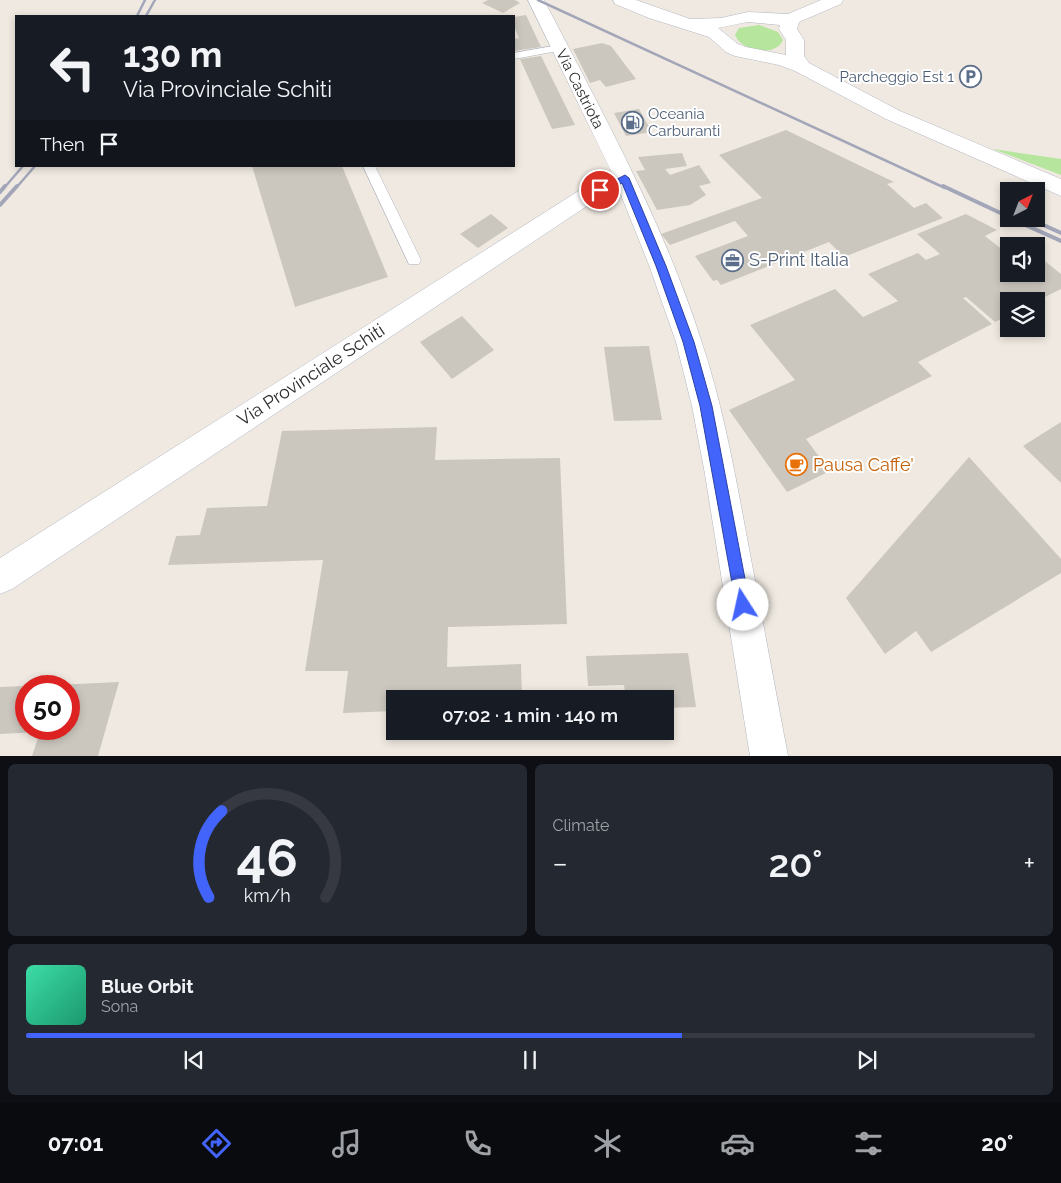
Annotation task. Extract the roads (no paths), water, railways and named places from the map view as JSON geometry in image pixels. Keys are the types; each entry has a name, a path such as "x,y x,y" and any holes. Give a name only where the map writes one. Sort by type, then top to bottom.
{"street":[{"name":"Via Castriota","path":"536,0 625,178 686,333 706,406 769,756"},
{"path":"621,0 655,14 715,33 732,48 741,52 783,60 802,67 858,98 894,115 1061,188"},
{"path":"690,24 722,23 748,17 781,20 791,18 834,0"},
{"path":"791,18 788,29 796,40 795,56 802,67"},
{"name":"Via Provinciale Schiti","path":"0,577 588,195 625,178"}],"lane":[{"path":"515,56 559,48"},
{"path":"369,167 414,260"}],"railway":[{"path":"138,15 145,0"},
{"path":"147,15 155,0"},
{"path":"538,0 945,188"},
{"path":"4,188 22,167"},
{"path":"16,188 34,167"},
{"path":"0,192 5,186"},
{"path":"0,205 17,186"},
{"path":"943,186 1000,213"},
{"path":"1045,226 1061,233"},
{"path":"1032,228 1061,241"}],"place":[{"name":"Parcheggio Est 1","path":"970,77"},
{"name":"Oceania Carburanti","path":"632,123"},
{"name":"S-Print Italia","path":"733,260"},
{"name":"Pausa Caffe'","path":"797,465"}]}
